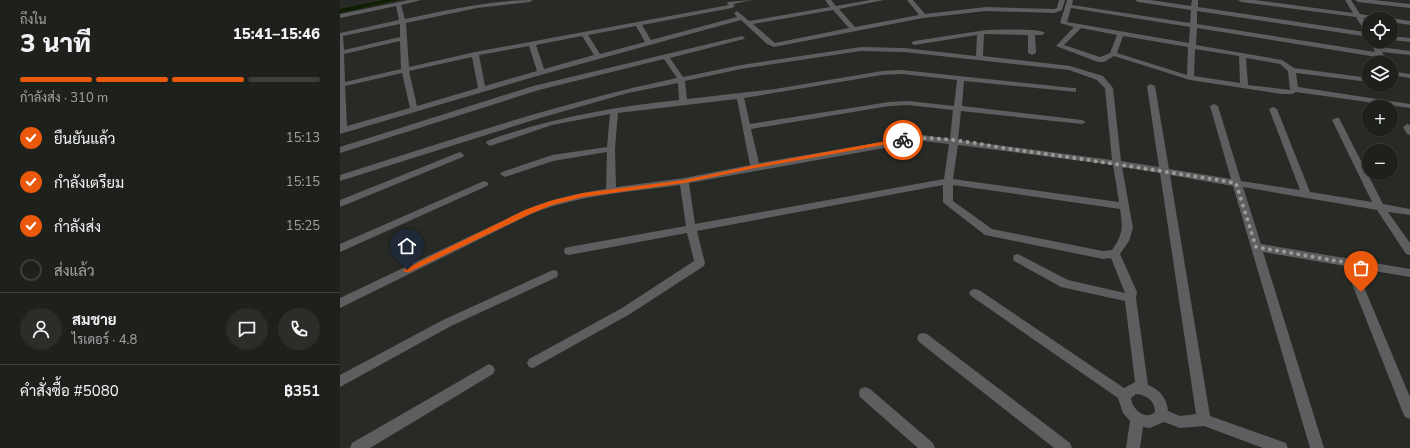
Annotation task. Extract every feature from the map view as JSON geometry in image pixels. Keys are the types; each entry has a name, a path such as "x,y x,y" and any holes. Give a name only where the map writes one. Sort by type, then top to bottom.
{"street":[{"path":"340,16 374,6 398,4 418,0"},
{"path":"530,0 477,6 340,36 341,130 541,72 649,43 730,3 749,0"},
{"path":"828,0 853,29"},
{"path":"341,85 475,54 638,24 744,20 836,8 881,0"},
{"path":"910,0 923,16"},
{"path":"982,0 986,9"},
{"path":"730,3 744,20 773,45 923,16 986,9 1056,12 1060,9 1062,0"},
{"path":"1138,0 1362,34"},
{"path":"1190,78 1195,0"},
{"path":"1241,0 1362,17"},
{"path":"1348,0 1362,23"},
{"path":"1358,0 1410,6"},
{"path":"1362,79 1292,70 1282,62 1063,23 1069,3 1194,26 1378,52 1410,53"},
{"path":"398,4 403,22 405,69 414,109"},
{"path":"1398,21 1410,23"},
{"path":"638,24 649,43"},
{"path":"1079,26 1059,46 1101,60 1113,54 1121,33"},
{"path":"1031,32 1032,53"},
{"path":"584,33 598,56"},
{"path":"914,43 981,33 1042,33"},
{"path":"979,59 981,33"},
{"path":"340,53 403,38"},
{"path":"340,150 536,88 742,38"},
{"path":"1398,39 1410,40"},
{"path":"532,44 541,72"},
{"path":"1376,48 1380,56"},
{"path":"340,178 538,116 627,91 681,79 861,49 904,50 1070,68 1100,78 1109,88 1117,163 1128,228 1124,241 1115,254"},
{"path":"475,54 482,89"},
{"path":"1113,54 1190,78 1244,87 1287,92 1292,92 1294,90 1410,106"},
{"path":"1242,54 1244,87"},
{"path":"665,56 681,79 684,102"},
{"path":"1292,70 1294,90"},
{"path":"490,143 538,126 614,111 740,96 882,73 902,72 1073,90"},
{"path":"1398,77 1410,76"},
{"path":"961,78 948,181 948,202 990,232 1103,255 1115,254"},
{"path":"1151,86 1166,171 1204,420"},
{"path":"740,96 755,167"},
{"path":"746,127 889,104 908,103 957,107 1082,122"},
{"path":"1214,106 1317,448"},
{"path":"1273,109 1306,193"},
{"path":"611,191 611,149 614,111"},
{"path":"1336,120 1379,206 1410,252"},
{"path":"340,303 528,212 557,202 583,195 684,182 755,167 913,138 954,141 1117,163 1306,193 1410,212"},
{"path":"505,174 552,158 611,149"},
{"path":"340,204 460,155"},
{"path":"569,251 948,181 1124,206"},
{"path":"533,362 626,311 700,263 691,228 684,182"},
{"path":"340,248 484,184"},
{"path":"1256,247 1410,273"},
{"path":"1115,254 1131,292 1130,298 1142,388"},
{"path":"1018,258 1065,284 1130,298"},
{"path":"1349,263 1410,413"},
{"path":"340,381 448,323 553,274"},
{"path":"975,293 1124,395 1126,407 1137,419 1153,422 1162,415"},
{"path":"923,338 1066,448"},
{"path":"357,448 489,370"},
{"path":"1124,395 1134,388 1142,388 1149,391 1161,402 1162,415"},
{"path":"865,393 928,448"},
{"path":"1162,415 1180,422 1204,420 1281,448"},
{"path":"1133,448 1137,419"}],"waterway":[{"path":"340,11 394,0"}],"way so far":[{"path":"903,140 923,138 954,141 1117,163 1236,183 1256,247 1349,263 1361,292"}],"route":[{"path":"407,270 550,203 583,195 684,182 755,167 903,140"}]}
